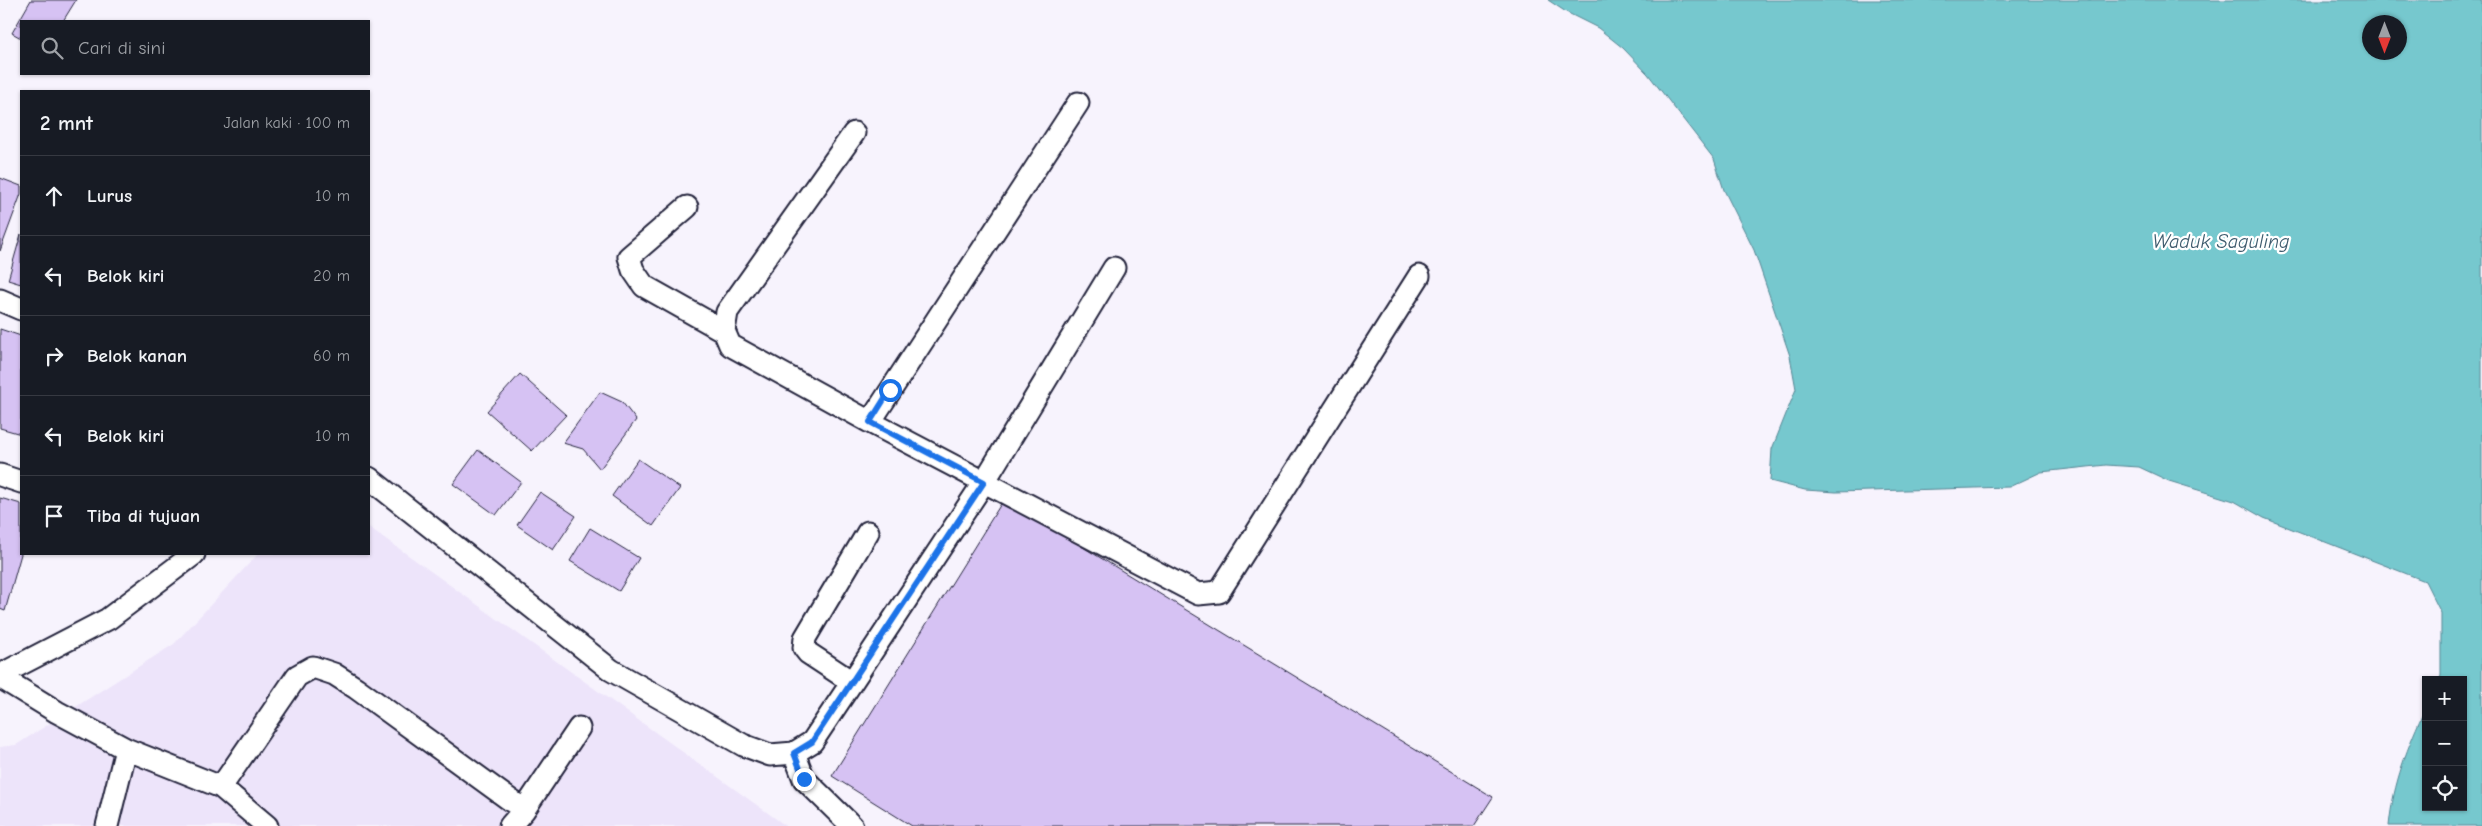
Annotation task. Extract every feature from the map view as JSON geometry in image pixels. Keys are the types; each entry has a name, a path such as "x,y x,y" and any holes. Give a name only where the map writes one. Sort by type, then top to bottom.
{"lane":[{"path":"870,422 1078,102"},
{"path":"854,133 727,312 724,331 730,345 870,422 1198,594 1219,592 1419,276"},
{"path":"687,207 629,257 633,270 644,286 724,331"},
{"path":"370,479 611,670 743,745 770,755 794,753 812,742 984,482 1114,268"},
{"path":"0,300 20,309"},
{"path":"0,476 20,482"},
{"path":"852,682 808,653 803,644 868,532"},
{"path":"193,555 108,619 0,676 56,712 126,749 221,787 267,826"},
{"path":"221,787 297,676 312,667 334,674 356,688 524,810"},
{"path":"510,826 524,810 579,728"},
{"path":"107,826 126,749"},
{"path":"794,753 804,779 852,826"}],"shaded area":[{"path":"370,528 786,826 0,826 0,747 16,745 174,644 257,555 370,555"}],"water":[{"name":"Waduk Saguling","path":"1548,0 2482,0 2482,826 2389,826 2394,795 2402,765 2422,716 2422,811 2467,811 2467,676 2441,676 2441,613 2425,581 2264,518 2234,501 2169,481 2139,467 2106,465 2041,472 2009,487 1836,492 1805,490 1770,481 1772,449 1796,389 1790,356 1754,250 1724,190 1714,159 1648,74 1623,48 1598,28 1566,12"}],"building":[{"path":"31,0 76,0 64,20 20,20 20,37 12,33"},
{"path":"0,178 20,186 20,197 0,251"},
{"path":"20,238 20,284 8,280"},
{"path":"0,329 20,336 20,434 0,428"},
{"path":"520,374 566,415 532,451 487,411"},
{"path":"600,392 622,402 636,420 600,469 583,449 563,443"},
{"path":"478,450 521,482 496,515 453,484"},
{"path":"638,459 680,488 653,526 612,496"},
{"path":"540,492 576,516 553,550 517,525"},
{"path":"0,498 20,504 21,555 5,611 0,609"},
{"path":"1004,499 1493,797 1474,826 912,826 832,776"},
{"path":"590,528 639,558 619,591 570,561"}],"route":[{"path":"804,779 794,753 812,742 984,482 870,422 890,390"}]}
